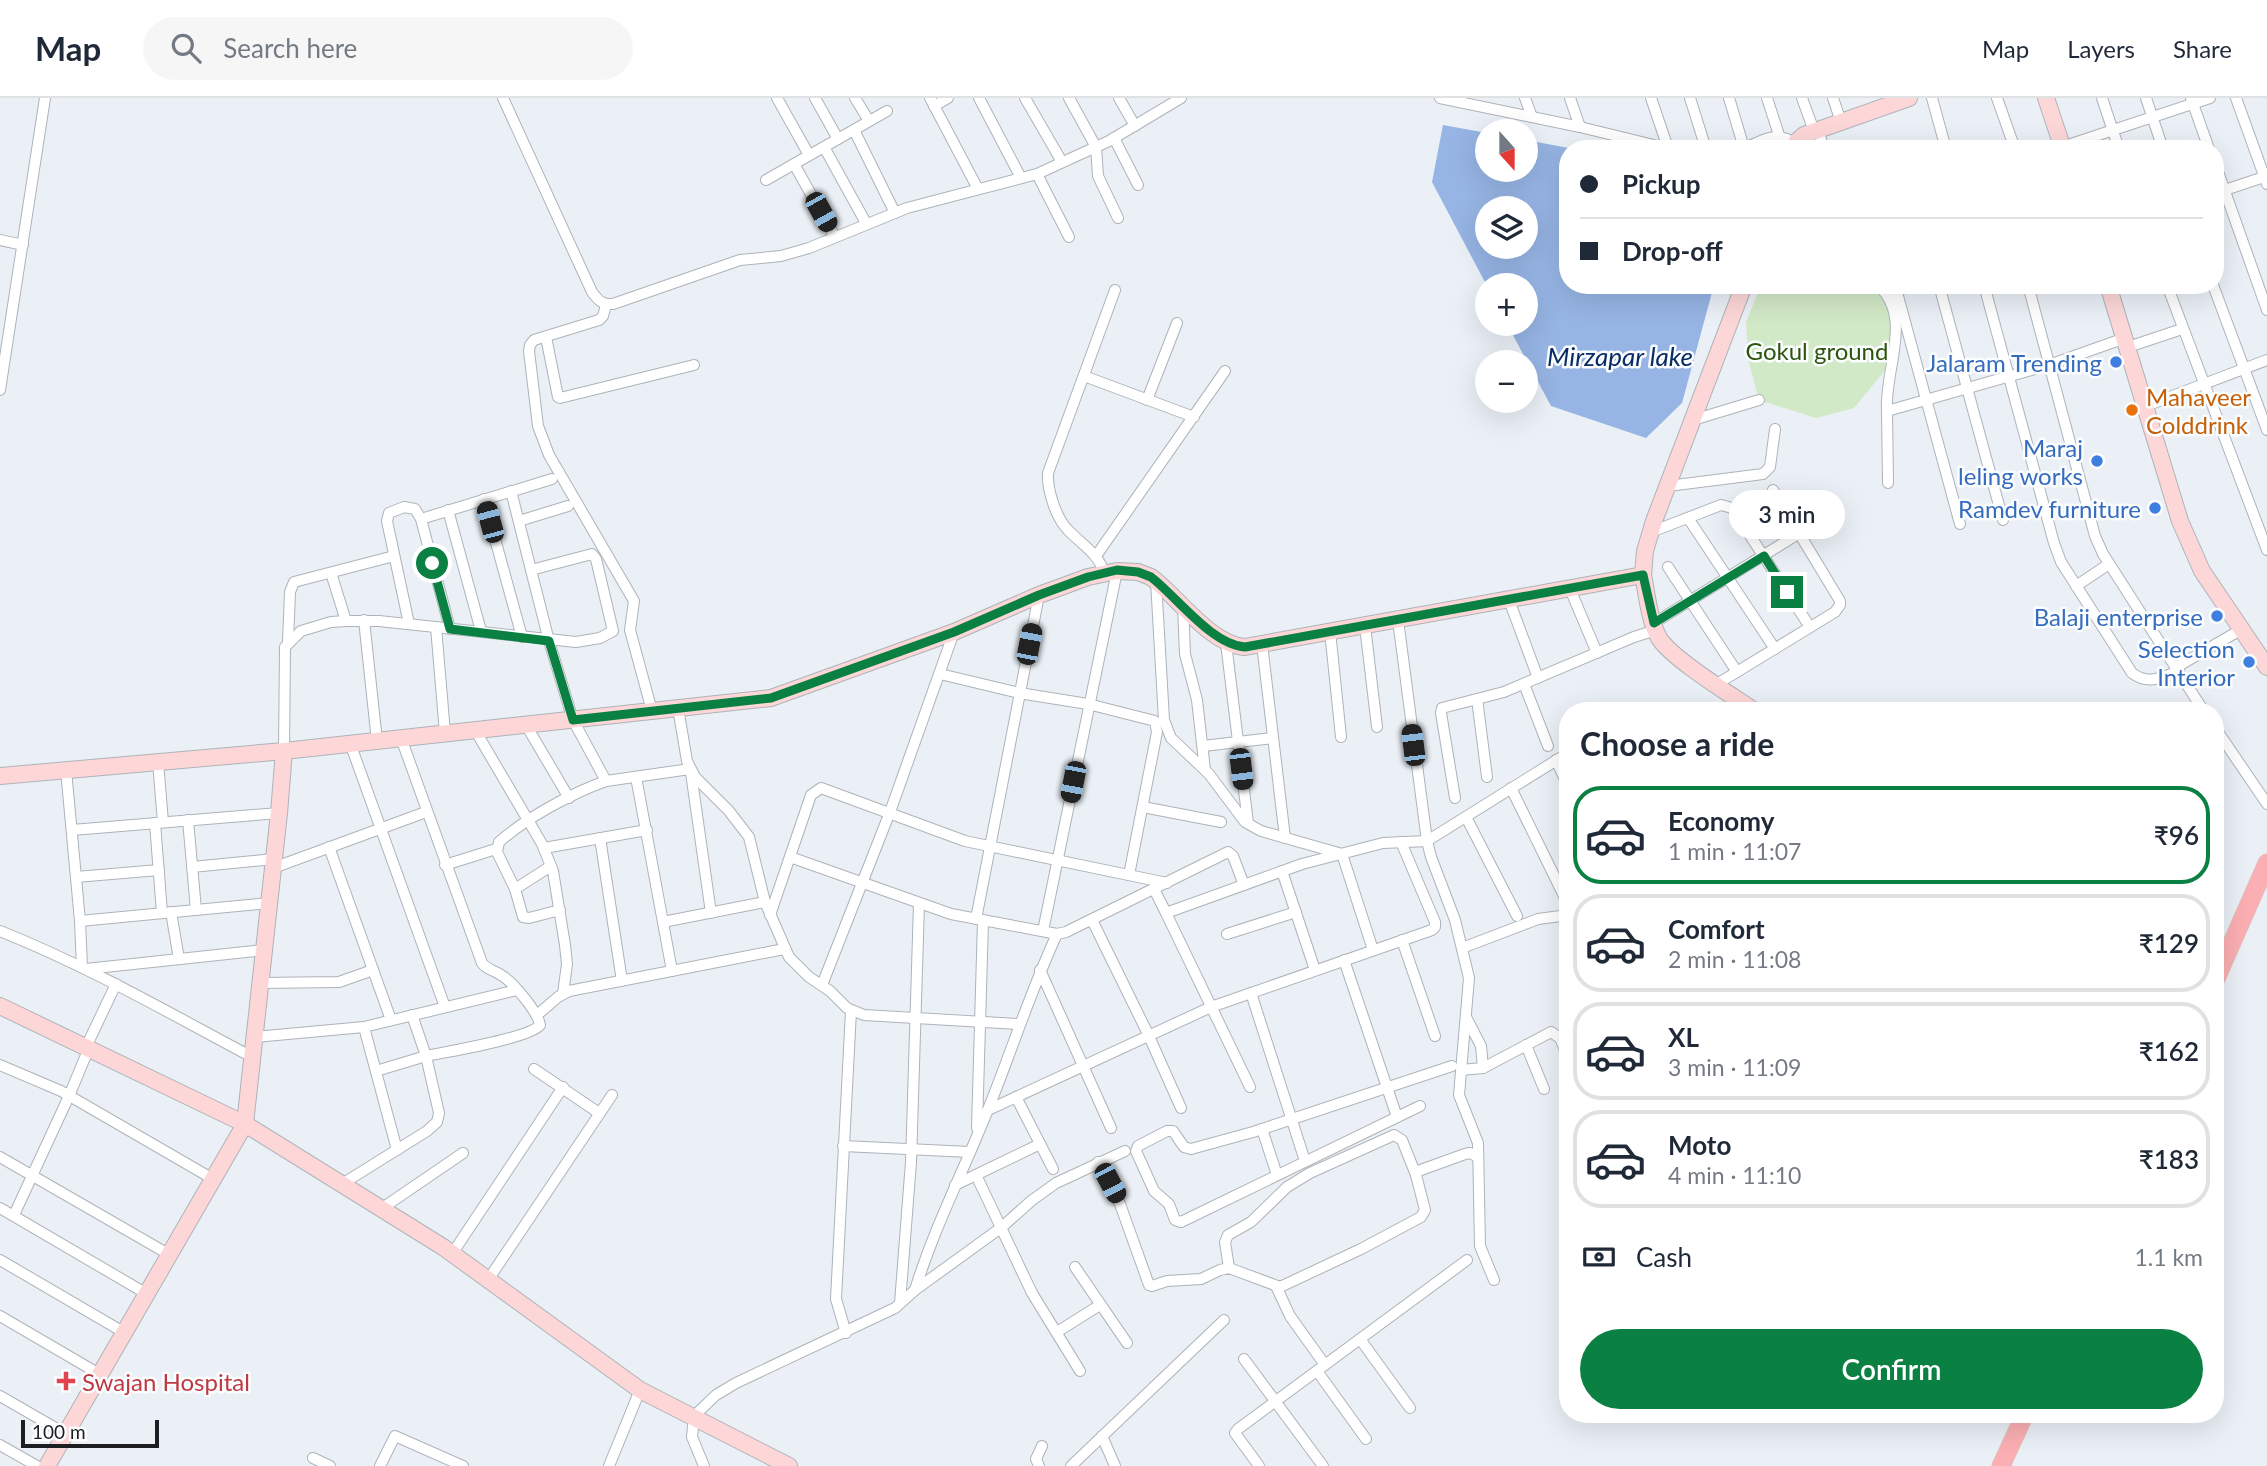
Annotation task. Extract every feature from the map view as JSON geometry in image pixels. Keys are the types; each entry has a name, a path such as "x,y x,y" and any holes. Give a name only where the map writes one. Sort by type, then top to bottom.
{"main road":[{"path":"2224,961 2267,863"},
{"path":"2001,1466 2021,1423"}],"street":[{"path":"0,390 45,98"},
{"path":"503,98 592,292 599,301 606,304 613,304 740,260 781,256 799,251 895,213 1037,174 1114,138 1181,98"},
{"path":"777,98 809,155"},
{"path":"815,98 838,139"},
{"path":"855,98 869,121"},
{"path":"948,98 932,102 978,189"},
{"path":"979,98 1021,178"},
{"path":"1026,98 1062,162"},
{"path":"1069,98 1096,147 1098,176 1118,218"},
{"path":"1119,98 1135,126"},
{"path":"1440,98 1635,140"},
{"path":"1525,98 1532,117"},
{"path":"1651,98 1666,140"},
{"path":"1690,98 1703,140"},
{"path":"1729,98 1742,140"},
{"path":"1767,98 1779,135 1786,140"},
{"path":"1802,98 1820,140"},
{"path":"1833,98 1841,122"},
{"path":"1798,140 1885,102 1909,98"},
{"path":"1932,98 1944,140"},
{"path":"1997,98 2012,140"},
{"path":"2046,98 2060,140"},
{"path":"2102,98 2116,140"},
{"path":"2146,98 2160,140"},
{"path":"2081,140 2192,101 2210,98"},
{"path":"2224,191 2266,179 2236,98"},
{"path":"1575,100 1580,127"},
{"path":"2192,101 2206,140"},
{"path":"765,180 887,111"},
{"path":"854,130 895,213"},
{"path":"1766,140 1779,135"},
{"path":"1114,138 1138,186"},
{"path":"824,147 866,223"},
{"path":"794,164 835,237"},
{"path":"1037,174 1069,237"},
{"path":"2224,202 2267,310"},
{"path":"0,240 23,245"},
{"path":"1110,571 1064,526 1048,483 1048,472 1115,290"},
{"path":"1741,294 1652,527 1645,551 1643,575 1659,638 1674,655 1742,702"},
{"path":"1891,294 1926,400 1960,524"},
{"path":"1888,484 1887,388 1897,322 1891,294"},
{"path":"1941,294 2003,520"},
{"path":"1986,294 2053,543 2061,562 2132,673 2152,681 2176,670 2242,629"},
{"path":"2030,294 2095,536 2109,564 2198,702"},
{"path":"2111,294 2180,522 2203,571 2267,667"},
{"path":"2170,294 2266,544"},
{"path":"2216,294 2267,430"},
{"path":"606,304 599,320 534,340 529,351 538,426 549,455 631,594 634,608 631,630 652,711"},
{"path":"1147,400 1177,323"},
{"path":"1887,411 2127,342 2182,329"},
{"path":"546,337 560,398 694,365"},
{"path":"2146,406 2267,360"},
{"path":"1096,556 1225,371"},
{"path":"1084,376 1194,417"},
{"path":"1693,420 1759,400"},
{"path":"1665,493 1763,474 1770,467 1775,429"},
{"path":"421,519 552,479"},
{"path":"1717,684 1835,612 1840,606 1840,601 1773,490"},
{"path":"511,491 549,641 573,720 606,781"},
{"path":"484,499 522,638"},
{"path":"1652,527 1688,518 1721,505 1732,508 1810,627"},
{"path":"519,521 568,506"},
{"path":"409,624 387,526 389,513 393,509 411,507 421,519 450,629"},
{"path":"448,510 481,631"},
{"path":"1688,518 1775,649"},
{"path":"1455,797 1442,708 1504,692 1655,627 1691,601 1798,534"},
{"path":"288,642 301,631 313,626 346,621 481,631 549,641 576,642 609,635 613,626 596,559 592,554 531,570"},
{"path":"47,1466 245,1124 279,813 284,751 284,658 288,642 292,585 298,580 394,556"},
{"path":"2076,586 2109,564"},
{"path":"1668,567 1737,672"},
{"path":"1043,931 1088,704 1110,571"},
{"path":"0,776 284,751 771,698 954,632 1039,595 1110,571 1138,572 1156,581 1226,643 1245,647 1643,575"},
{"path":"331,573 346,621"},
{"path":"1156,581 1164,727 1171,738 1205,770 1248,823 1261,831 1342,854"},
{"path":"1570,589 1597,653"},
{"path":"977,1136 981,1022 980,920 991,846 1039,595"},
{"path":"1509,600 1538,678"},
{"path":"1183,606 1185,654 1195,691 1205,770"},
{"path":"1398,620 1430,857 1455,920 1469,978 1466,1017 1456,1068 1459,1097 1478,1143 1480,1246 1494,1280"},
{"path":"364,621 377,741"},
{"path":"1365,626 1377,727"},
{"path":"436,627 445,733"},
{"path":"1330,631 1341,737"},
{"path":"822,985 890,812 954,632"},
{"path":"1226,643 1248,823"},
{"path":"1262,644 1285,838"},
{"path":"940,674 1019,693 1147,717 1156,723 1157,732 1129,875"},
{"path":"1524,684 1548,746"},
{"path":"1477,699 1487,777"},
{"path":"678,708 690,769 711,913"},
{"path":"526,725 569,798"},
{"path":"475,730 529,821 551,866 567,964 563,994"},
{"path":"376,1071 426,1056 533,1031 540,1025 537,1016 506,978 487,969 482,962 401,738"},
{"path":"1203,746 1273,738"},
{"path":"2224,741 2267,804"},
{"path":"350,743 445,1007"},
{"path":"1166,913 1282,871 1342,854 1383,843 1427,841 1559,758"},
{"path":"1556,760 1559,766"},
{"path":"158,762 159,870 166,913 179,959"},
{"path":"445,865 496,849 503,839 529,821 606,781 690,769"},
{"path":"690,769 745,831 752,848 765,902 784,949 794,964 851,1011 864,1015 915,1019 1019,1024"},
{"path":"66,770 84,968"},
{"path":"636,777 672,971"},
{"path":"770,915 811,795 817,789 826,788 965,841 1167,883"},
{"path":"1511,788 1559,886"},
{"path":"1143,807 1221,822"},
{"path":"192,867 273,863 329,847 426,812"},
{"path":"72,830 279,813"},
{"path":"1466,817 1517,916"},
{"path":"188,820 196,910"},
{"path":"544,848 647,830"},
{"path":"600,838 622,981"},
{"path":"988,1110 1211,1007 1432,930 1436,925 1401,842"},
{"path":"329,847 391,1020"},
{"path":"496,849 515,889 523,917 560,910"},
{"path":"790,858 862,881 919,904 980,920 1057,934 1091,920 1227,852 1233,856 1244,885"},
{"path":"1342,854 1373,950"},
{"path":"515,889 551,866"},
{"path":"76,877 159,870"},
{"path":"1282,871 1315,970"},
{"path":"1154,889 1250,1087"},
{"path":"663,922 765,902"},
{"path":"80,920 269,903"},
{"path":"900,1303 911,1149 919,904"},
{"path":"1227,934 1296,912"},
{"path":"1462,948 1538,919 1559,916"},
{"path":"1091,920 1148,1034 1181,1108"},
{"path":"0,932 50,951 252,1057"},
{"path":"915,1290 927,1249 988,1110 1040,970 1057,934"},
{"path":"1402,940 1434,1036"},
{"path":"537,1016 563,994 784,949"},
{"path":"84,968 264,950"},
{"path":"1344,960 1397,1117"},
{"path":"260,983 339,982 373,970"},
{"path":"1040,970 1111,1128"},
{"path":"14,1215 69,1096 116,984"},
{"path":"254,1037 364,1027 517,990"},
{"path":"1251,993 1305,1161"},
{"path":"0,1006 245,1124 452,1254 640,1390 789,1466"},
{"path":"846,1333 836,1299 851,1011"},
{"path":"341,1184 434,1126 439,1118 426,1056 412,1015"},
{"path":"1466,1017 1481,1046 1483,1068"},
{"path":"364,1027 397,1150"},
{"path":"1420,1106 1178,1221 1169,1205 1154,1191 1136,1151 1138,1146 1167,1131 1173,1131 1184,1147 1191,1149 1456,1068 1483,1068 1547,1033 1554,1033 1559,1037"},
{"path":"1526,1045 1544,1089"},
{"path":"0,1065 69,1096 213,1179"},
{"path":"534,1069 599,1113"},
{"path":"452,1254 563,1087"},
{"path":"488,1280 612,1095"},
{"path":"1016,1097 1053,1169"},
{"path":"1262,1129 1277,1175"},
{"path":"1098,1162 1120,1204 1149,1285 1174,1280 1201,1279 1229,1268 1282,1286 1421,1217 1425,1210 1416,1175 1402,1140 1394,1135 1310,1172 1287,1187 1251,1222 1228,1235 1225,1242 1229,1268"},
{"path":"956,1185 1040,1144"},
{"path":"843,1146 970,1152"},
{"path":"704,1466 692,1437 694,1416 716,1395 736,1383 886,1313 1002,1227 1056,1183 1125,1151"},
{"path":"381,1209 463,1153"},
{"path":"1416,1175 1418,1171 1465,1154 1478,1157"},
{"path":"0,1157 170,1255"},
{"path":"976,1175 1032,1293 1080,1371"},
{"path":"0,1208 147,1294"},
{"path":"0,1260 125,1333"},
{"path":"1259,1466 1238,1440 1235,1433 1238,1429 1467,1260"},
{"path":"1075,1267 1127,1343"},
{"path":"1276,1286 1290,1316 1366,1439"},
{"path":"1057,1332 1100,1306"},
{"path":"0,1316 101,1375"},
{"path":"1071,1466 1224,1320"},
{"path":"1360,1339 1410,1408"},
{"path":"1244,1359 1323,1466"},
{"path":"609,1466 640,1390"},
{"path":"0,1396 66,1434"},
{"path":"380,1466 395,1436 463,1466"},
{"path":"1102,1436 1115,1466"},
{"path":"0,1445 37,1466"},
{"path":"1039,1466 1036,1459 1042,1446"},
{"path":"313,1458 330,1466"}],"green space":[{"name":"Gokul ground","path":"1757,294 1877,294 1895,310 1891,363 1854,408 1816,418 1759,400 1748,359 1746,322"}],"water":[{"name":"Mirzapar lake","path":"1443,125 1475,131 1475,182 1538,182 1538,142 1559,146 1559,294 1712,294 1682,403 1646,438 1551,406 1538,382 1538,350 1521,350 1513,336 1538,336 1538,273 1480,273 1432,182"}],"place":[{"name":"Jalaram Trending","path":"2116,362"},
{"name":"Mahaveer Colddrink","path":"2132,410"},
{"name":"Maraj leling works","path":"2097,461"},
{"name":"Ramdev furniture","path":"2155,508"},
{"name":"Balaji enterprise","path":"2217,616"},
{"name":"Selection Interior","path":"2249,662"},
{"name":"Swajan Hospital","path":"66,1381"}],"route":[{"path":"432,563 450,629 549,641 573,720 771,698 954,632 1039,595 1088,577 1117,570 1138,572 1151,577 1226,643 1245,647 1643,575 1654,623 1764,556 1787,592"}]}
